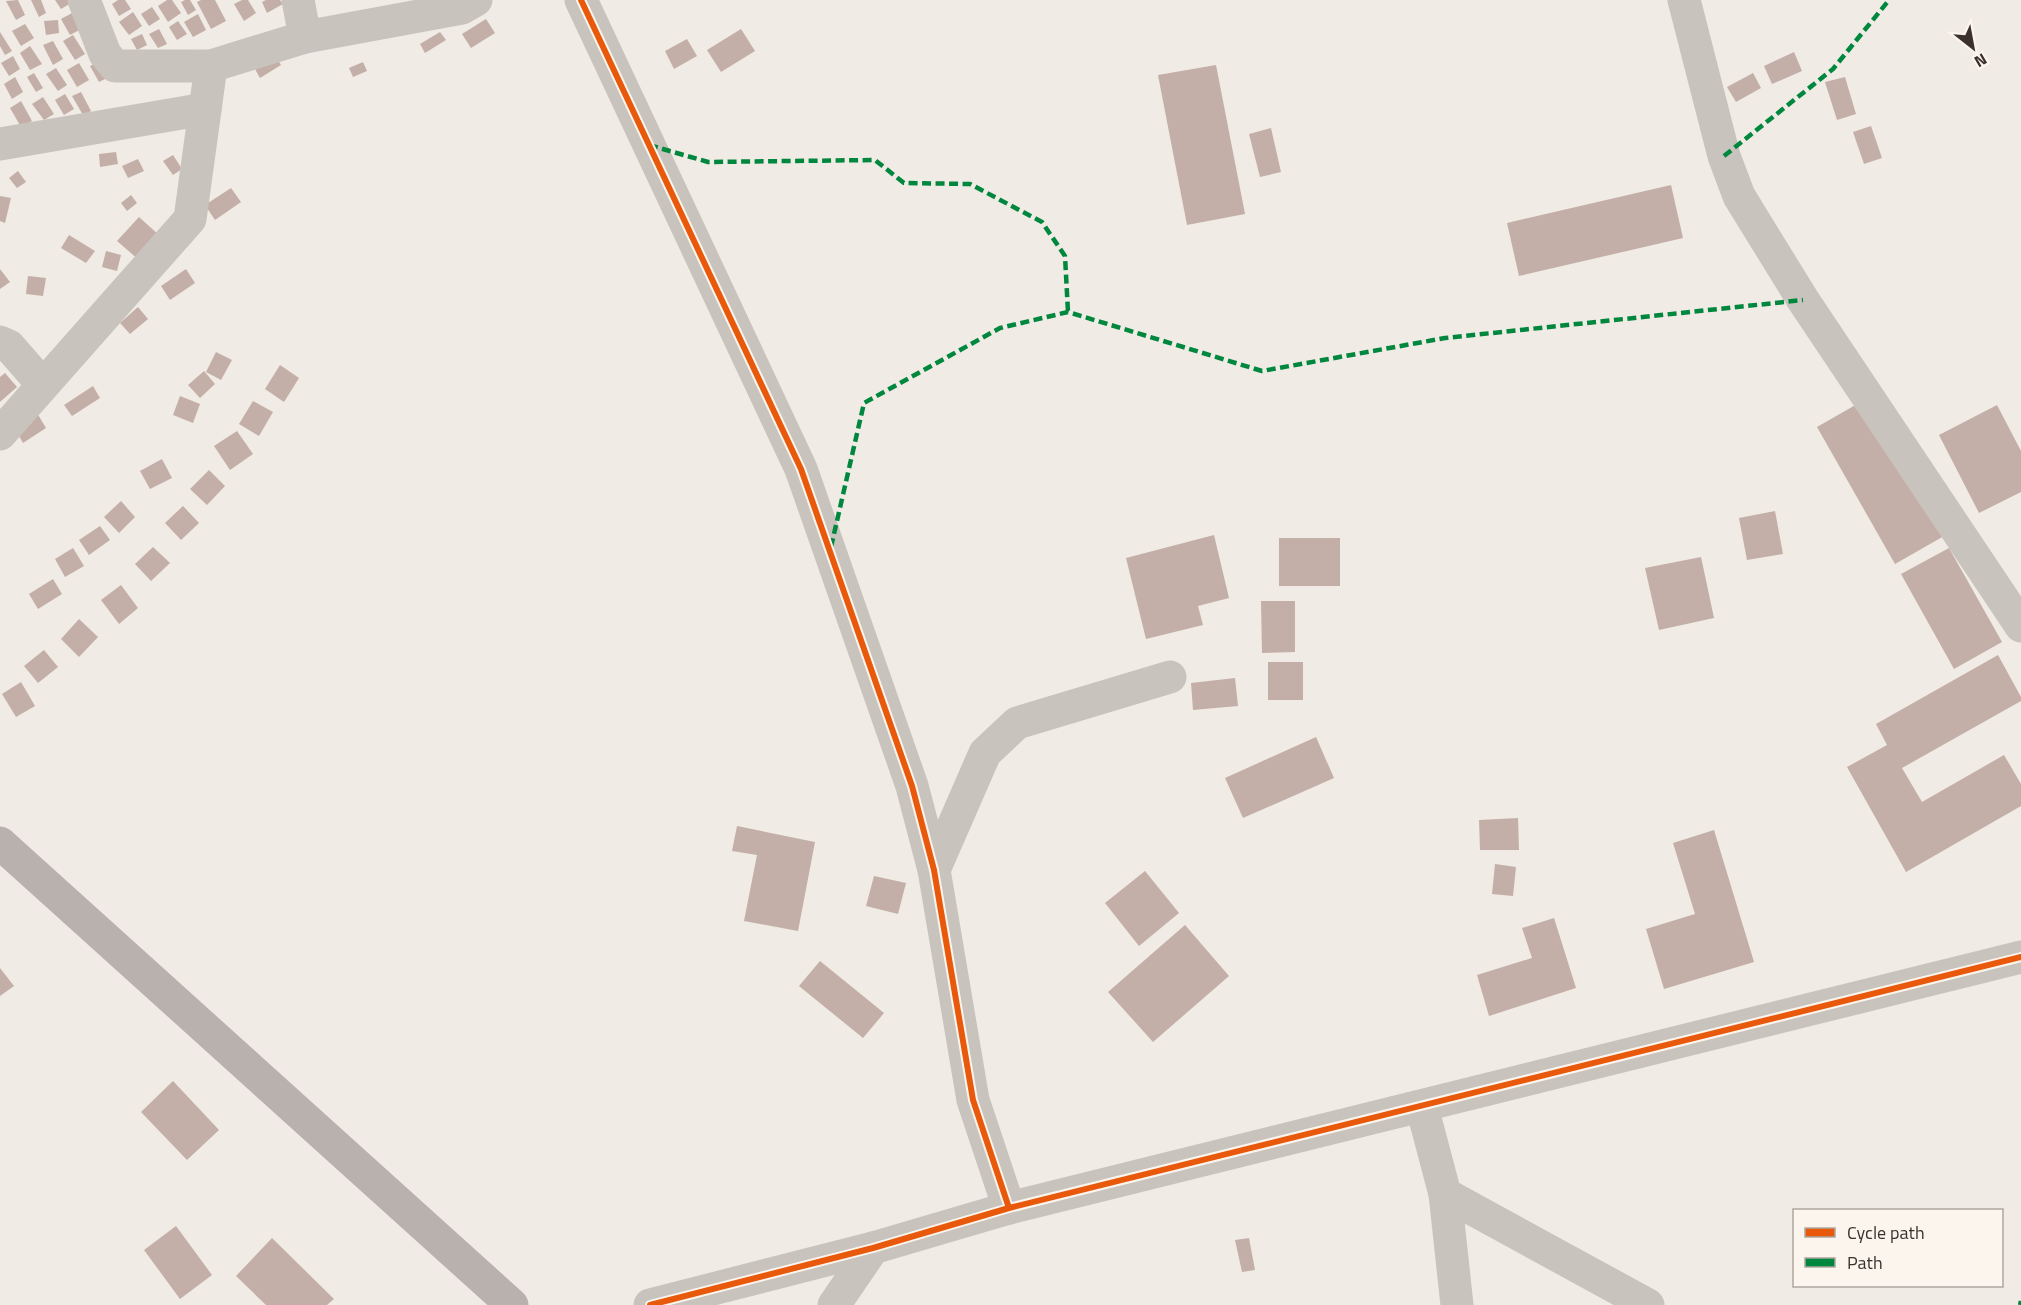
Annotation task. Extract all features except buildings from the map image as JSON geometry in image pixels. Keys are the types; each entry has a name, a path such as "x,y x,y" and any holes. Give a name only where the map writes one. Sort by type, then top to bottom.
{"main road":[{"path":"0,843 512,1305"}],"street":[{"path":"84,0 105,54 115,66 211,66 305,37 462,8 476,0"},
{"path":"298,0 305,37"},
{"path":"581,0 801,469 912,786 934,870 973,1100 1009,1208"},
{"path":"1684,0 1724,156 1739,196 1803,300 2021,626"},
{"path":"0,434 190,219 211,66"},
{"path":"0,144 205,109"},
{"path":"0,342 9,346 43,385"},
{"path":"934,870 985,753 1017,723 1170,678"},
{"path":"650,1305 873,1248 1009,1208 2021,957"},
{"path":"1422,1107 1445,1194 1457,1305"},
{"path":"1445,1194 1648,1305"},
{"path":"834,1305 873,1248"}],"marked path":[{"path":"1724,156 1833,69 1889,0"},
{"path":"649,145 708,162 875,160 904,183 970,184 1042,222 1065,256 1068,312"},
{"path":"831,547 864,403 1000,328 1068,312 1262,371 1445,338 1803,300"},
{"path":"2020,1305 2021,1301"}],"cycle path":[{"path":"581,0 801,469 912,786 934,870 973,1100 1009,1208"},
{"path":"650,1305 873,1248 1009,1208 2021,957"}]}
